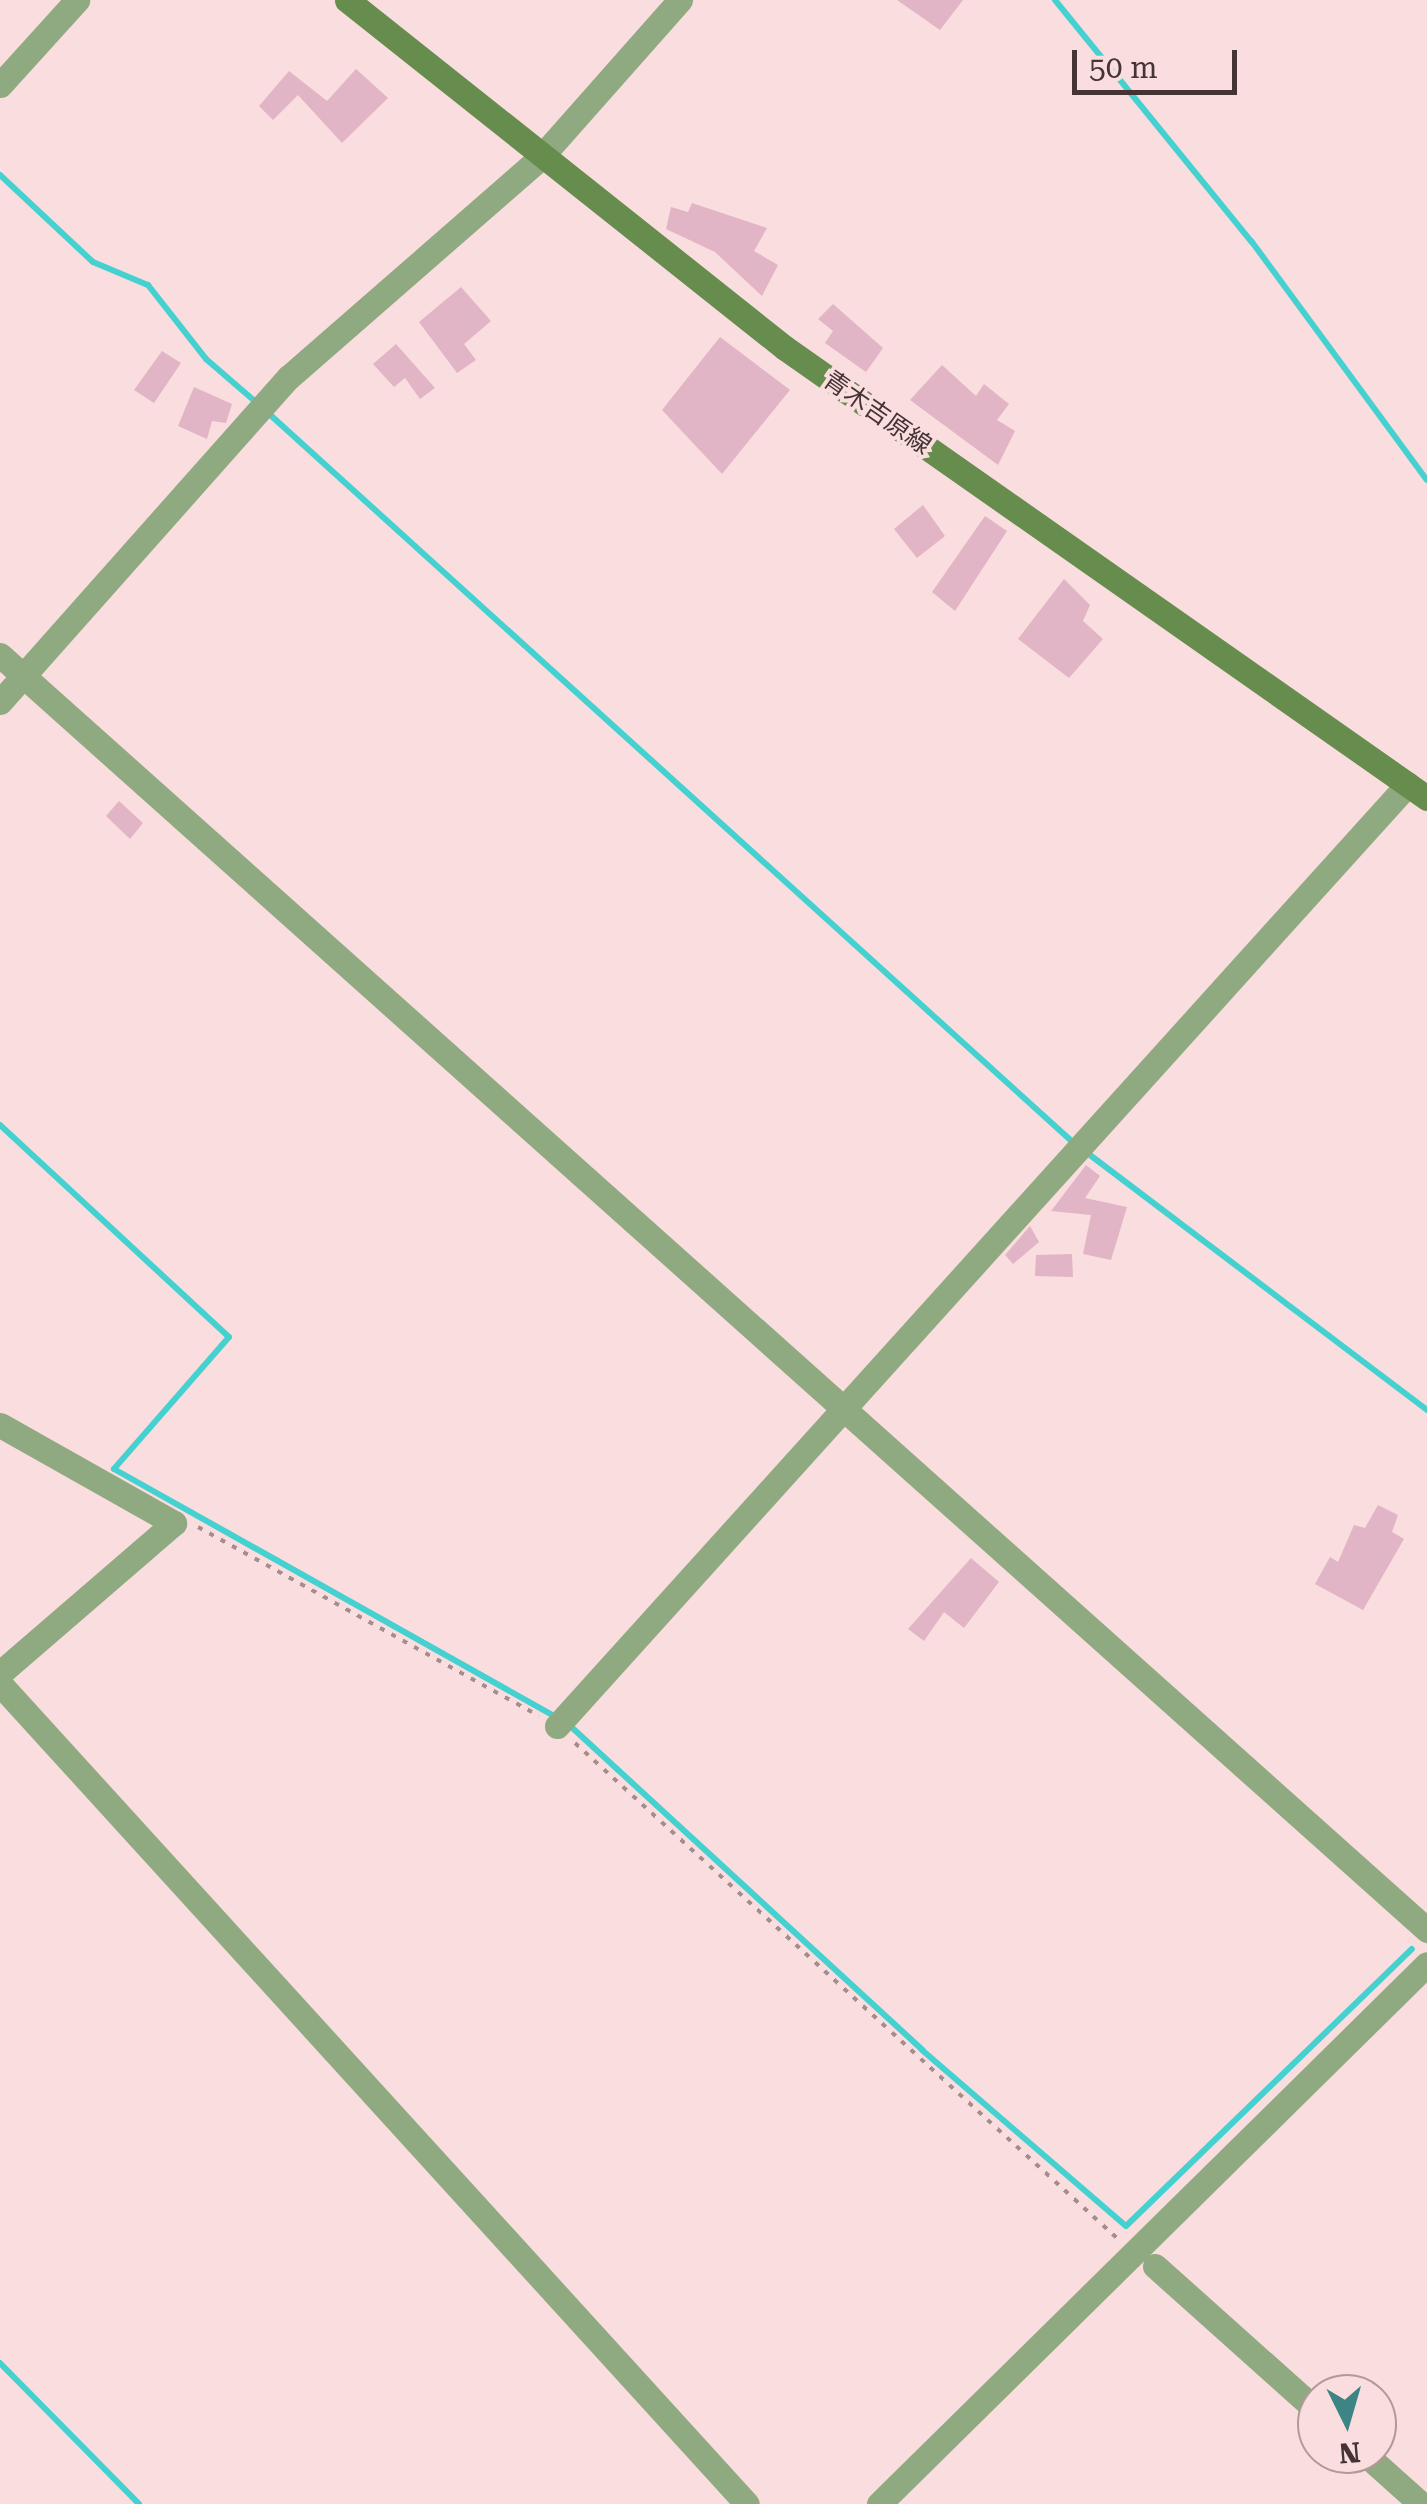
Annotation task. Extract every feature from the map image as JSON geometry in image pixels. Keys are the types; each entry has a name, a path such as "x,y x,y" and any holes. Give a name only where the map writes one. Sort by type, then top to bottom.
{"main road":[{"name":"青木吉原線","path":"347,0 785,348 1418,791"}],"street":[{"path":"0,85 77,0"},
{"path":"0,702 289,377 541,157 680,0"},
{"path":"0,654 1427,1930"},
{"path":"557,1726 845,1406 1418,791"},
{"path":"0,1425 174,1523 0,1673"},
{"path":"0,1684 747,2504"},
{"path":"878,2504 1145,2260 1427,1964"},
{"path":"1145,2260 1297,2393"},
{"path":"1387,2474 1421,2504"}],"path":[{"path":"174,1523 204,1528 557,1726 1145,2260"}],"building":[{"path":"897,0 963,0 940,30"},
{"path":"356,69 388,98 342,143 298,95 273,120 259,106 289,71 327,101"},
{"path":"692,203 767,228 754,251 778,265 762,296 715,252 666,229 671,207 688,212"},
{"path":"461,287 491,321 464,344 476,360 457,373 419,322"},
{"path":"833,304 883,348 866,372 825,343 833,331 818,319"},
{"path":"720,337 790,390 722,474 662,410"},
{"path":"396,344 435,388 420,399 405,378 394,387 373,364"},
{"path":"162,351 181,363 154,403 134,390"},
{"path":"942,365 976,396 984,384 1009,404 997,420 1015,431 998,465 910,400"},
{"path":"194,387 232,404 226,423 212,421 207,439 178,426"},
{"path":"923,505 945,536 917,558 894,529"},
{"path":"985,516 1007,531 955,611 932,592"},
{"path":"1064,579 1090,605 1083,621 1103,639 1069,678 1018,639"},
{"path":"119,801 143,823 130,839 106,816"},
{"path":"1086,1165 1100,1176 1085,1198 1127,1207 1111,1260 1083,1254 1091,1215 1051,1211"},
{"path":"1030,1226 1039,1242 1013,1264 1005,1255"},
{"path":"1072,1254 1073,1277 1035,1276 1036,1255"},
{"path":"1378,1505 1398,1515 1392,1532 1404,1539 1363,1610 1315,1584 1330,1557 1338,1562 1354,1525 1365,1528"},
{"path":"971,1558 999,1582 964,1628 944,1612 924,1641 908,1629"}],"waterway":[{"path":"1055,0 1252,242 1427,480"},
{"path":"0,175 93,262 148,285 206,359 257,403"},
{"path":"267,412 1076,1145"},
{"path":"0,1125 229,1337 114,1469 556,1717"},
{"path":"1086,1152 1427,1410"},
{"path":"567,1723 922,2050 1126,2226 1412,1949"},
{"path":"0,2363 139,2504"}]}
